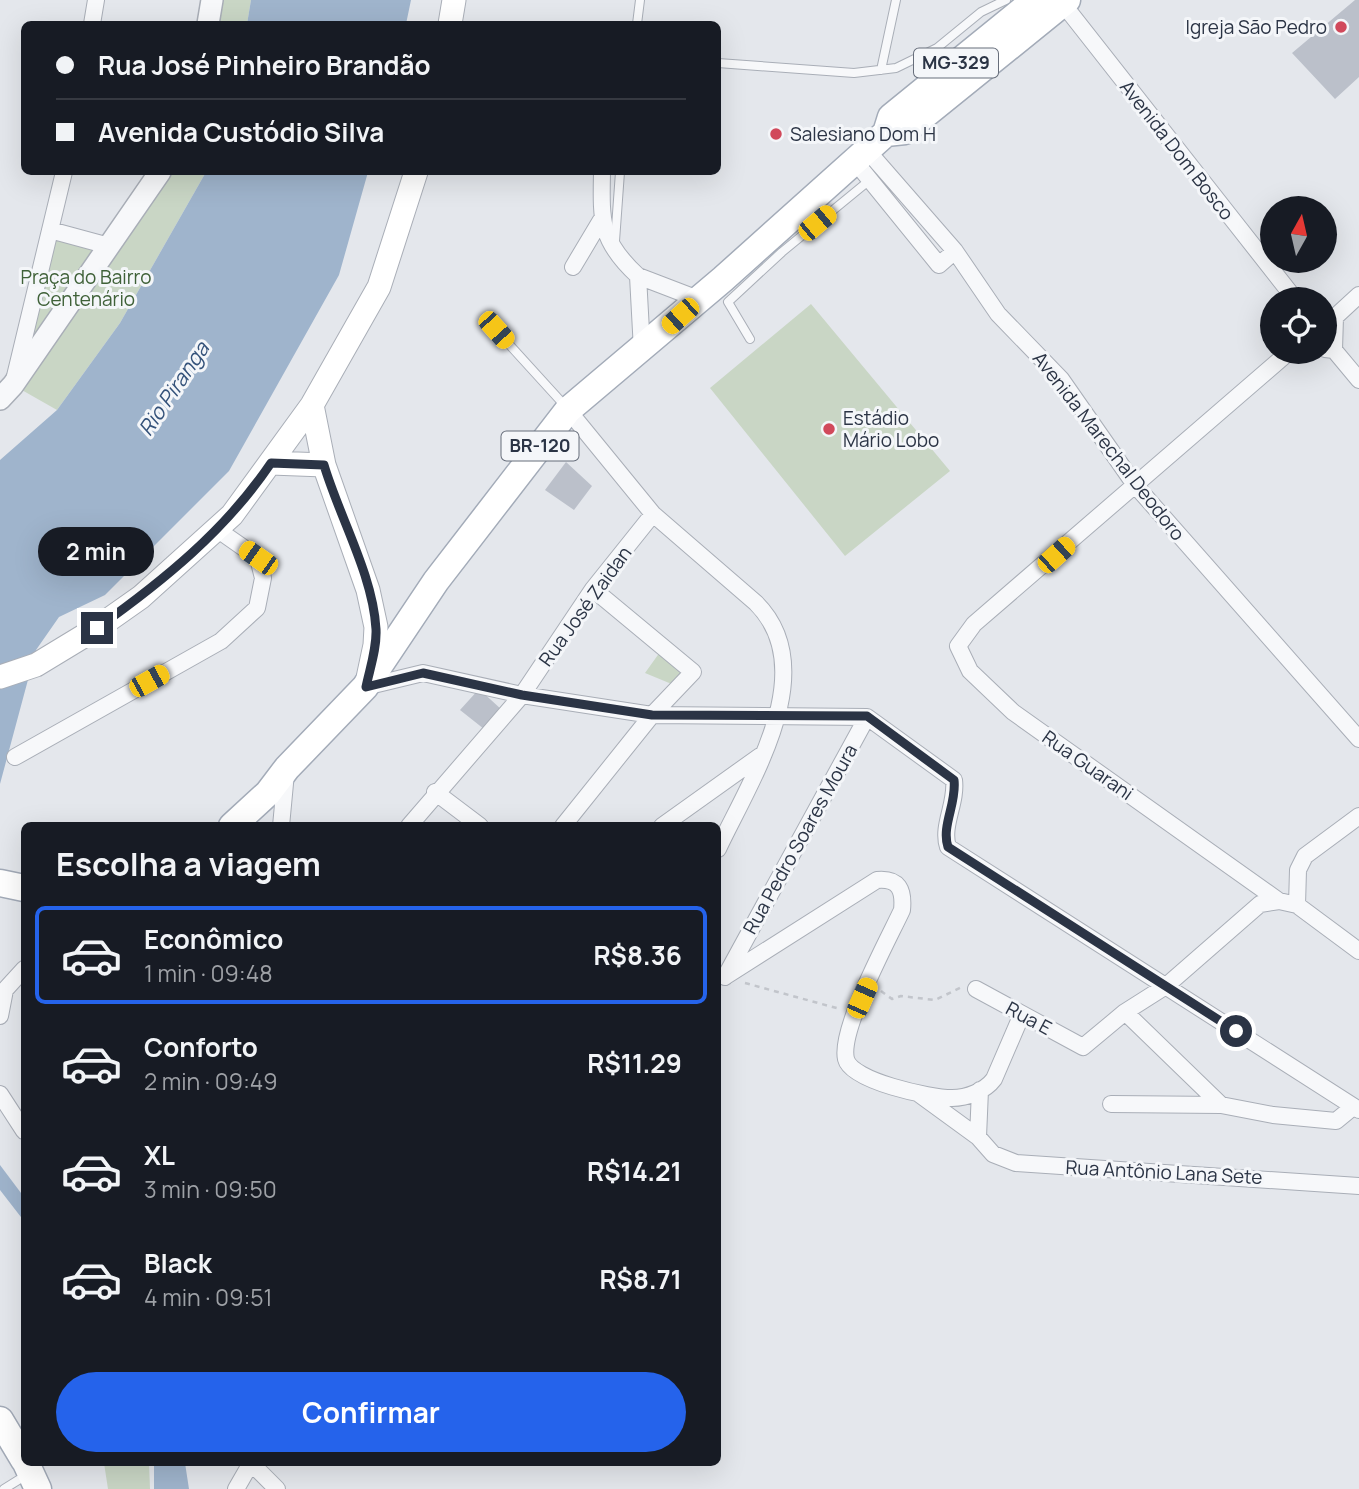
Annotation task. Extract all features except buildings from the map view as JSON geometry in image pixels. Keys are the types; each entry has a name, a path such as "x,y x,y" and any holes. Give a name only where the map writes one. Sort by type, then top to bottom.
{"main road":[{"path":"450,21 454,0"},
{"name":"MG-329","path":"723,279 868,147 891,117 1035,0"},
{"path":"868,147 905,131 1063,1"},
{"path":"0,677 36,665 141,597 225,522 269,467 312,405 379,287 415,175"},
{"name":"BR-120","path":"366,687 436,581 568,410 723,279"},
{"path":"236,822 268,793 287,768 366,687 376,645 376,626 368,590 324,465 312,405"},
{"path":"269,467 324,465"},
{"path":"0,883 21,887"},
{"path":"0,1420 21,1456"}],"street":[{"path":"92,21 96,0"},
{"path":"208,21 212,0"},
{"name":"Avenida Dom Bosco","path":"1063,1 1286,287"},
{"path":"868,147 871,179 939,265 955,251"},
{"name":"Avenida Marechal Deodoro","path":"868,147 955,251 998,314 1061,379 1135,485 1359,739"},
{"path":"7,392 63,175"},
{"path":"7,392 158,175"},
{"path":"602,175 601,220 606,237 615,251 638,276 698,299"},
{"path":"573,267 601,220"},
{"path":"50,230 109,246"},
{"path":"638,276 642,350"},
{"path":"1337,311 1359,295"},
{"path":"1337,358 1359,380"},
{"path":"1135,485 1275,364"},
{"path":"568,410 653,513 768,616 781,647 781,693 777,718 721,843"},
{"name":"Rua Guarani","path":"1135,485 974,624 958,646 970,671 1013,712 1279,901"},
{"name":"Rua José Zaidan","path":"412,822 435,792 522,695 593,589 653,513"},
{"path":"15,757 221,641 257,608 263,578 258,558 225,522"},
{"path":"566,822 652,715 692,673 593,589"},
{"name":"Rua Pedro Soares Moura","path":"366,687 423,673 522,695 652,715 777,718 867,716"},
{"path":"867,716 954,780 955,791 945,838 948,847 1356,1108 1336,1121 1273,1115 1221,1105 1111,1104"},
{"name":"Rua Pedro Soares Moura","path":"721,979 867,716"},
{"path":"668,822 763,754"},
{"path":"281,822 287,768"},
{"path":"435,792 475,822"},
{"path":"1297,905 1298,870 1305,856 1359,816"},
{"path":"721,979 877,880 890,879 900,885 903,896 902,910 855,1013 845,1048 852,1071 867,1079 950,1098 980,1090 994,1079 1022,1014"},
{"path":"1221,1105 1125,1012 1166,986 1260,904 1279,901 1297,905 1359,951"},
{"path":"0,1016 5,990 21,972"},
{"name":"Rua E","path":"976,989 1083,1047 1125,1012"},
{"name":"Rua Antônio Lana Sete","path":"914,1090 978,1137 993,1154 1016,1163 1359,1185"},
{"path":"978,1137 980,1090"},
{"path":"0,1094 21,1126"},
{"path":"236,1489 249,1466"},
{"path":"254,1466 277,1489"}],"lane":[{"path":"637,21 640,0"},
{"path":"881,70 896,0"},
{"path":"721,63 854,73 895,68 937,48 981,12 1006,0"},
{"path":"615,251 620,175"},
{"path":"750,339 728,302 782,252 871,179"},
{"path":"496,330 568,410"},
{"path":"4,1489 30,1471"}],"path":[{"path":"721,979 855,1013"},
{"path":"869,982 892,999 901,996 935,1000 961,988 976,989"}],"green space":[{"path":"215,0 251,0 248,21 211,21"},
{"name":"Praça do Bairro Centenário","path":"157,175 204,175 120,323 57,410 13,385 50,230 109,246"},
{"name":"Estádio Mário Lobo","path":"811,304 950,471 845,556 710,388"},
{"path":"660,652 687,671 674,685 645,673"},
{"path":"104,1466 149,1466 150,1489 108,1489"}],"water":[{"path":"251,0 411,0 407,21 248,21"},
{"name":"Rio Piranga","path":"204,175 367,175 339,275 229,471 105,595 59,617 36,650 0,784 0,460 57,410 120,323"},
{"path":"0,1165 21,1193 21,1217 0,1190"},
{"path":"154,1466 185,1466 189,1489 154,1489"}],"place":[{"name":"Igreja São Pedro","path":"1341,27"},
{"name":"Salesiano Dom H","path":"776,134"},
{"name":"Estádio Mário Lobo","path":"829,429"}],"route":[{"path":"97,628 141,597 218,530 271,463 324,465 368,590 376,626 376,645 366,687 423,673 522,695 652,715 777,718 867,716 954,780 955,791 945,838 948,847 1236,1031"}]}
